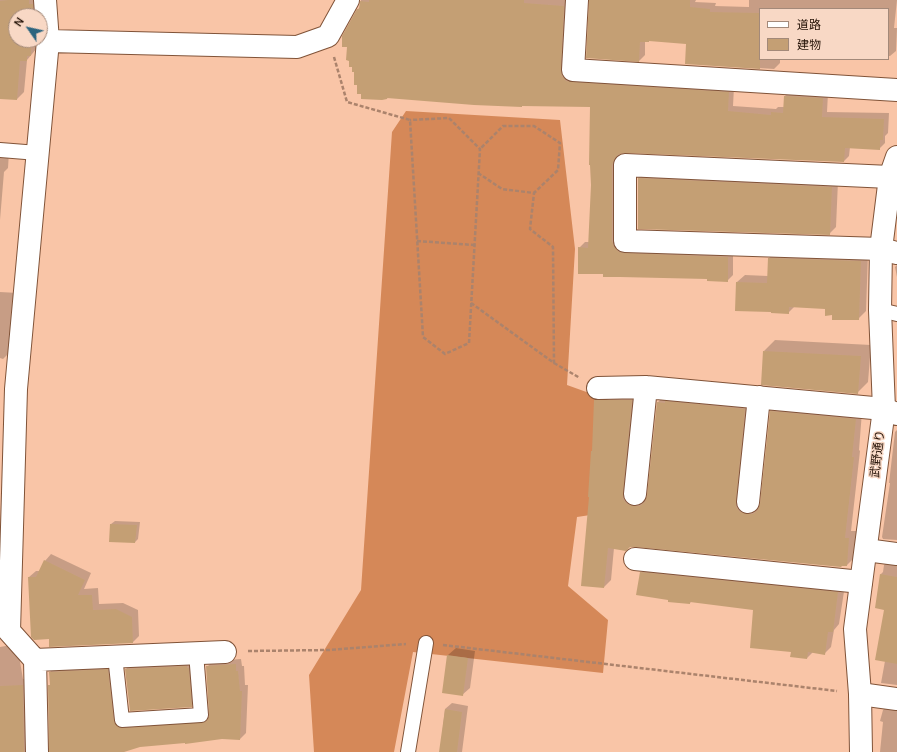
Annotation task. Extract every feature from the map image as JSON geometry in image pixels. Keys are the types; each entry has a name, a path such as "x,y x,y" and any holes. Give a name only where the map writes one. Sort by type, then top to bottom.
{"street":[{"path":"48,41 297,47 328,36 348,0"},
{"path":"577,0 573,70 897,90"},
{"path":"37,752 35,660 5,632 6,573 16,389 47,48"},
{"path":"889,251 624,241 625,165 893,167"},
{"name":"武野通り","path":"861,752 860,694 855,629 866,550 890,412 889,251 893,167"},
{"path":"598,388 646,387 759,397 890,412"},
{"path":"635,494 646,387"},
{"path":"748,502 759,397"},
{"path":"866,550 897,554"},
{"path":"635,559 862,582"},
{"path":"35,660 225,652"},
{"path":"860,694 897,699"}],"lane":[{"path":"0,150 38,153"},
{"path":"408,752 426,643"},
{"path":"116,656 122,720 201,715 196,653"}],"path":[{"path":"328,36 347,102 410,120 449,118 480,148"},
{"path":"410,120 423,337 445,354 469,343 480,148 503,126 534,126 560,143 558,170 534,193 530,229 553,247 554,363"},
{"path":"478,173 502,189 534,193"},
{"path":"417,240 474,245"},
{"path":"471,303 554,363 598,388"},
{"path":"225,652 328,650 426,643 860,694"}],"shaded area":[{"path":"406,111 560,120 575,249 567,385 617,403 597,514 577,517 568,586 608,620 603,673 413,652 394,752 314,752 309,675 361,590 392,132"}],"building":[{"path":"29,0 29,4 33,4 33,8 8,8 8,48 31,48 31,56 27,56 27,61 20,61 17,100 0,99 0,1"},
{"path":"369,0 524,0 524,3 564,6 561,69 562,76 566,81 729,92 728,111 771,115 771,112 783,113 784,96 823,98 822,117 884,119 883,140 880,140 880,150 845,148 844,162 626,153 619,154 615,158 612,165 612,241 614,247 619,252 625,253 728,257 728,282 707,281 707,279 603,277 603,274 578,274 578,247 588,248 591,185 589,165 590,107 522,107 387,98 382,100 361,99 361,94 357,94 357,85 354,85 354,72 352,72 352,67 349,67 349,61 346,60 347,47 342,47 342,36 357,9 359,9 360,1 369,2"},
{"path":"589,0 690,0 690,7 710,9 710,12 759,13 760,69 685,64 686,44 649,41 640,42 639,62 586,58"},
{"path":"638,178 832,187 830,235 638,229"},
{"path":"768,258 861,261 859,320 832,320 832,315 825,316 825,309 789,307 789,314 735,311 736,282 767,283"},
{"path":"763,351 861,356 858,394 761,385"},
{"path":"594,400 632,400 623,499 627,504 634,506 640,506 645,502 647,495 657,402 665,403 665,401 745,409 736,507 740,512 747,514 753,514 758,510 760,503 770,411 856,419 852,457 854,457 845,538 849,538 847,566 841,567 636,547 630,547 626,551 608,548 604,588 581,586 589,497"},
{"path":"110,524 137,525 135,543 109,542"},
{"path":"44,560 85,580 78,595 92,595 93,610 116,609 132,617 133,643 49,647 49,639 34,640 31,637 28,577 36,577"},
{"path":"640,572 838,592 833,632 828,632 825,655 808,652 807,659 790,657 791,652 750,648 753,610 690,602 690,604 668,602 668,600 636,595"},
{"path":"880,574 897,577 897,664 875,660 884,610 875,608"},
{"path":"447,655 468,658 463,696 442,693"},
{"path":"236,664 240,691 242,691 240,740 222,739 185,744 140,747 124,752 49,752 49,672 108,669 114,721 118,727 123,728 205,722 208,719 209,714 206,666"},
{"path":"187,666 187,668 189,668 192,707 130,711 125,669"},
{"path":"23,685 24,752 0,752 0,686"},
{"path":"445,709 462,712 457,752 439,752"}]}
